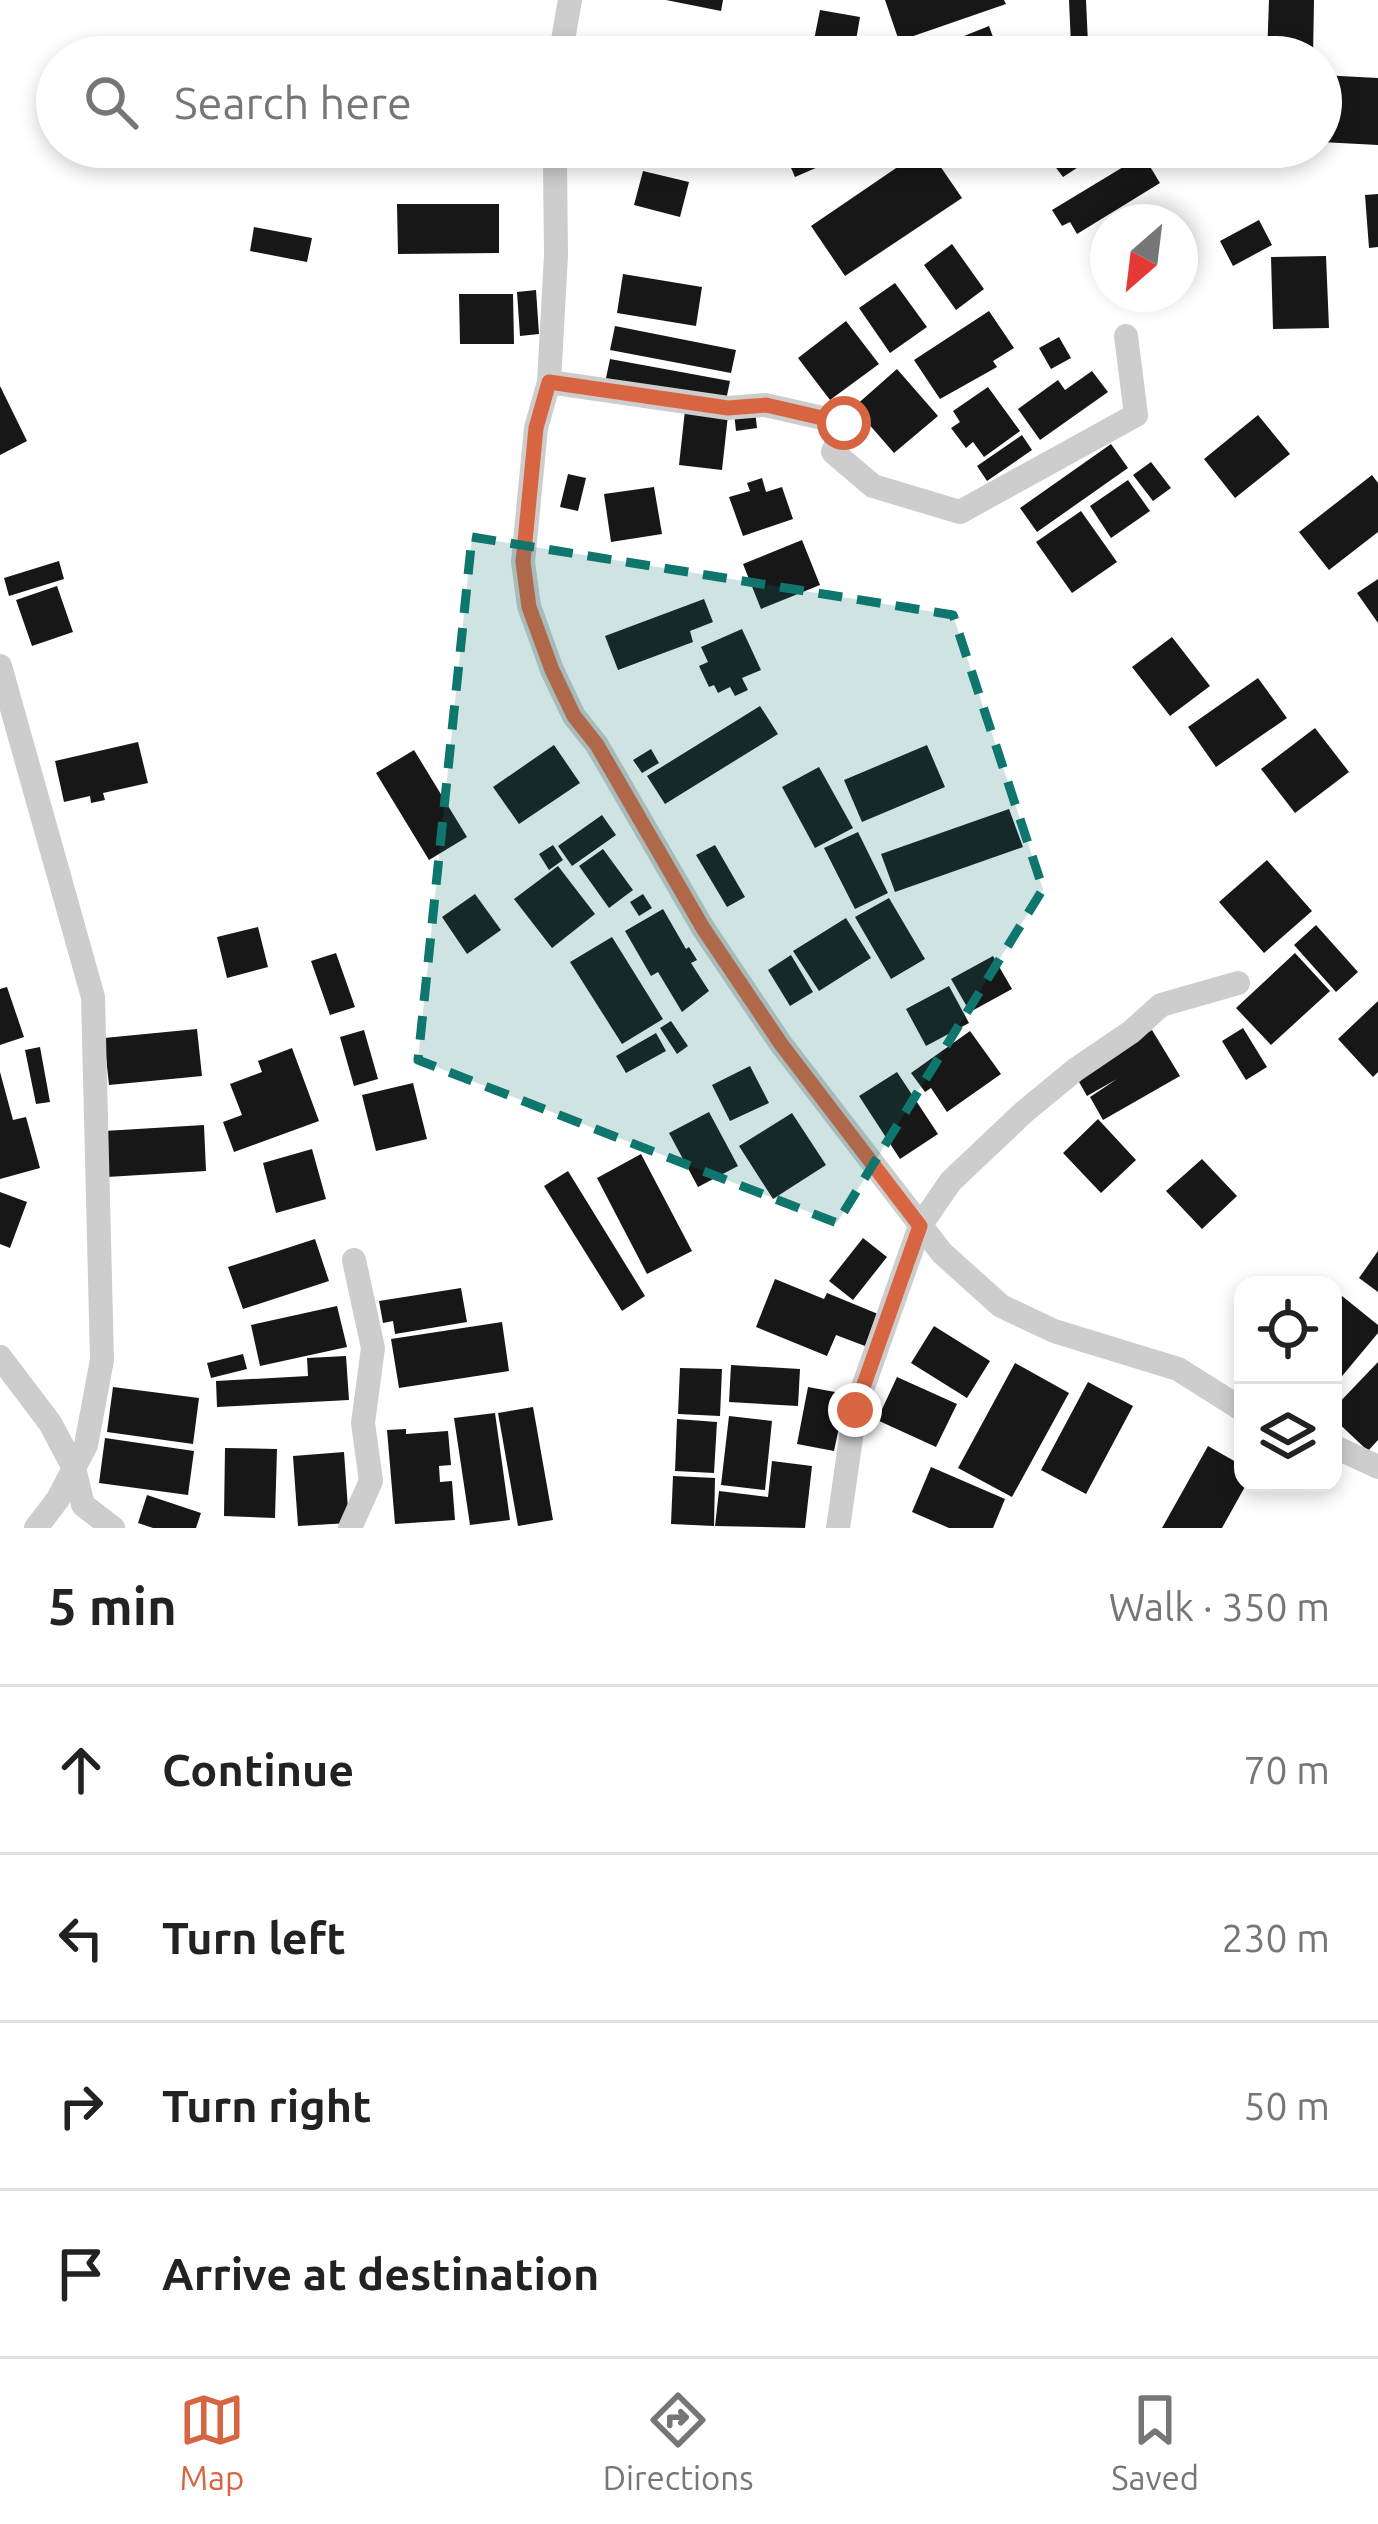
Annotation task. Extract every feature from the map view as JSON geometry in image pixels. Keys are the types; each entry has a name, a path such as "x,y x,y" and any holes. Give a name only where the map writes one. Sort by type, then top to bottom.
{"street":[{"path":"564,36 570,0"},
{"path":"554,168 556,255 549,382 536,428 523,562 529,607 574,716 597,745 703,928 781,1044 942,1253 1001,1306 1054,1331 1178,1369 1234,1404"},
{"path":"549,382 728,408 766,405 844,423 833,452 873,486 960,512 1136,415 1126,336"},
{"path":"0,666 93,997 102,1360 86,1445 36,1528"},
{"path":"838,1528 855,1410 920,1226 951,1181 988,1142 1161,1005 1238,983"},
{"path":"350,1528 371,1480 363,1424 373,1348 354,1260"},
{"path":"0,1357 50,1423 74,1468 83,1505 113,1528"},
{"path":"1342,1449 1378,1467"}],"highlighted area":[{"path":"472,537 953,615 1043,889 837,1223 418,1060"}],"building":[{"path":"666,0 723,0 721,11"},
{"path":"885,0 1004,0 1006,4 913,36 897,36"},
{"path":"1069,0 1086,0 1088,36 1071,36"},
{"path":"1269,0 1314,0 1313,36 1268,36"},
{"path":"820,10 860,17 857,36 815,36"},
{"path":"989,26 993,36 964,36"},
{"path":"1342,76 1378,78 1378,145 1342,143"},
{"path":"791,168 816,168 795,177"},
{"path":"896,168 941,168 962,198 845,276 811,226"},
{"path":"1056,168 1077,168 1063,177"},
{"path":"1121,168 1151,168 1160,183 1126,204 1090,204 1090,226 1077,234 1070,222 1062,226 1052,210"},
{"path":"643,171 689,182 680,217 634,205"},
{"path":"1378,194 1378,247 1369,248 1365,195"},
{"path":"397,204 499,204 499,253 398,254"},
{"path":"1259,220 1272,245 1233,266 1220,241"},
{"path":"254,227 312,238 307,262 250,251"},
{"path":"952,244 984,289 956,310 924,265"},
{"path":"1326,256 1329,328 1273,329 1271,257"},
{"path":"623,274 702,287 696,326 617,313"},
{"path":"895,283 927,327 890,353 859,308"},
{"path":"536,290 539,334 520,336 517,292"},
{"path":"459,294 513,294 514,344 460,344"},
{"path":"989,311 1014,348 993,361 997,367 940,399 914,360"},
{"path":"846,321 879,364 830,400 798,358"},
{"path":"615,326 736,350 731,373 610,350"},
{"path":"1059,337 1071,358 1051,369 1039,348"},
{"path":"610,359 730,381 725,405 605,383"},
{"path":"897,369 938,416 894,453 854,407"},
{"path":"1092,371 1108,392 1040,440 1018,409 1058,380 1065,390"},
{"path":"0,386 27,441 0,455"},
{"path":"988,387 1020,431 984,457 973,442 966,448 951,428 960,422 953,411"},
{"path":"685,410 728,415 722,470 679,465"},
{"path":"755,411 757,428 736,431 734,413"},
{"path":"1258,415 1290,454 1235,498 1204,459"},
{"path":"1022,435 1032,450 987,481 977,466"},
{"path":"1111,444 1128,468 1037,532 1020,508"},
{"path":"1151,462 1171,488 1153,501 1133,475"},
{"path":"568,474 586,478 578,511 560,507"},
{"path":"1372,475 1378,483 1378,532 1329,570 1299,532"},
{"path":"762,478 766,492 782,487 793,519 743,536 729,497 750,491 747,483"},
{"path":"1128,480 1150,511 1111,538 1090,506"},
{"path":"654,487 662,534 611,542 604,494"},
{"path":"1081,511 1117,562 1072,593 1036,542"},
{"path":"802,540 820,585 761,609 743,564"},
{"path":"59,561 64,579 9,596 4,578"},
{"path":"1378,579 1378,623 1357,593"},
{"path":"57,586 73,632 32,646 16,600"},
{"path":"704,599 713,622 690,631 693,642 618,670 605,636"},
{"path":"742,629 761,670 742,678 748,690 735,696 730,687 718,693 714,685 709,687 699,666 708,662 701,647"},
{"path":"1172,637 1210,686 1170,716 1132,667"},
{"path":"1258,678 1287,718 1216,767 1188,727"},
{"path":"760,706 778,734 665,804 647,776"},
{"path":"1315,728 1349,772 1295,813 1261,769"},
{"path":"138,742 148,783 103,793 105,800 91,803 90,796 64,802 55,761"},
{"path":"554,745 580,783 519,824 493,787"},
{"path":"927,745 945,787 862,822 844,780"},
{"path":"651,749 659,763 642,773 633,760"},
{"path":"414,750 467,837 429,860 376,773"},
{"path":"819,767 853,828 815,848 782,787"},
{"path":"1009,809 1023,847 895,892 881,854"},
{"path":"602,815 616,835 572,866 558,846"},
{"path":"858,832 888,893 855,909 824,848"},
{"path":"553,845 563,860 549,870 539,854"},
{"path":"715,845 745,897 727,907 696,855"},
{"path":"603,849 633,890 609,908 579,866"},
{"path":"1267,860 1312,911 1264,953 1219,902"},
{"path":"558,866 595,914 552,948 514,899"},
{"path":"475,894 501,930 467,954 442,917"},
{"path":"643,894 652,908 639,916 630,902"},
{"path":"889,898 925,959 891,979 855,917"},
{"path":"663,909 697,960 691,963 709,991 682,1012 658,972 651,976 625,931"},
{"path":"846,918 871,958 819,991 793,951"},
{"path":"1316,925 1358,972 1336,992 1294,945"},
{"path":"258,927 268,967 227,978 217,937"},
{"path":"612,937 663,1019 622,1044 570,962"},
{"path":"336,953 355,1007 330,1015 311,961"},
{"path":"1295,953 1330,991 1271,1045 1236,1008"},
{"path":"791,955 813,992 790,1006 768,970"},
{"path":"993,956 1012,989 970,1012 951,979"},
{"path":"949,986 969,1023 926,1046 906,1009"},
{"path":"7,987 24,1037 0,1045 0,989"},
{"path":"1378,1001 1378,1072 1373,1077 1338,1039"},
{"path":"671,1021 688,1046 677,1054 660,1028"},
{"path":"1243,1028 1267,1067 1246,1080 1222,1041"},
{"path":"197,1029 202,1076 109,1085 104,1038"},
{"path":"364,1030 378,1079 354,1086 340,1037"},
{"path":"1152,1030 1180,1076 1103,1120 1090,1097 1117,1079 1087,1096 1074,1073"},
{"path":"970,1031 1001,1074 947,1112 931,1088 925,1092 911,1073"},
{"path":"656,1033 666,1051 626,1073 616,1056"},
{"path":"40,1047 50,1102 36,1104 25,1050"},
{"path":"292,1048 319,1121 234,1152 223,1122 242,1115 230,1084 262,1072 258,1061"},
{"path":"750,1066 769,1103 730,1121 712,1085"},
{"path":"0,1072 13,1120 26,1117 40,1168 0,1179"},
{"path":"897,1072 938,1134 900,1159 859,1096"},
{"path":"413,1083 427,1139 376,1151 362,1095"},
{"path":"709,1112 738,1166 698,1187 669,1133"},
{"path":"792,1113 826,1165 773,1199 739,1146"},
{"path":"1098,1119 1136,1160 1101,1193 1063,1153"},
{"path":"204,1125 206,1171 107,1177 104,1131"},
{"path":"312,1149 326,1199 276,1213 263,1163"},
{"path":"641,1154 692,1251 647,1274 597,1178"},
{"path":"1202,1159 1237,1196 1202,1229 1166,1191"},
{"path":"568,1171 645,1296 622,1311 544,1186"},
{"path":"0,1192 27,1202 10,1248 0,1244"},
{"path":"863,1238 887,1257 853,1300 829,1281"},
{"path":"315,1239 329,1281 243,1309 228,1267"},
{"path":"1378,1251 1378,1292 1359,1278"},
{"path":"775,1279 878,1314 865,1346 836,1335 827,1356 756,1327"},
{"path":"461,1288 467,1322 395,1334 393,1321 383,1323 379,1301"},
{"path":"1342,1296 1378,1325 1378,1333 1342,1376"},
{"path":"337,1306 347,1347 260,1366 251,1325"},
{"path":"502,1322 509,1371 399,1388 391,1339"},
{"path":"934,1326 990,1361 967,1398 911,1363"},
{"path":"243,1354 247,1369 211,1378 207,1363"},
{"path":"346,1356 349,1400 217,1407 216,1381 308,1376 307,1358"},
{"path":"1378,1362 1378,1440 1368,1451 1342,1426 1342,1400"},
{"path":"1015,1363 1069,1393 1012,1497 958,1468"},
{"path":"731,1365 800,1369 798,1406 729,1402"},
{"path":"680,1368 722,1369 720,1416 678,1414"},
{"path":"897,1377 957,1404 936,1447 877,1420"},
{"path":"1088,1382 1133,1406 1086,1494 1041,1470"},
{"path":"113,1387 199,1398 193,1444 107,1432"},
{"path":"808,1387 846,1394 834,1451 797,1444"},
{"path":"533,1407 553,1520 518,1526 498,1413"},
{"path":"495,1413 510,1520 470,1525 454,1418"},
{"path":"729,1416 772,1421 765,1490 721,1485"},
{"path":"677,1419 717,1422 714,1473 675,1471"},
{"path":"406,1429 406,1434 448,1431 451,1465 439,1466 440,1482 452,1481 455,1520 395,1524 387,1430"},
{"path":"105,1438 194,1451 188,1495 99,1483"},
{"path":"1208,1446 1234,1461 1234,1492 1242,1492 1222,1528 1162,1528"},
{"path":"225,1448 277,1449 275,1518 224,1516"},
{"path":"344,1452 349,1523 298,1526 293,1456"},
{"path":"772,1461 812,1466 805,1528 715,1526 719,1491 768,1497"},
{"path":"931,1467 1005,1499 993,1528 949,1528 912,1512"},
{"path":"673,1476 715,1478 714,1526 671,1524"},
{"path":"147,1495 201,1513 196,1528 153,1528 138,1523"}],"route":[{"path":"844,423 766,405 728,408 549,382 536,428 523,562 529,607 574,716 597,745 665,868 781,1044 920,1226 855,1410"}]}
